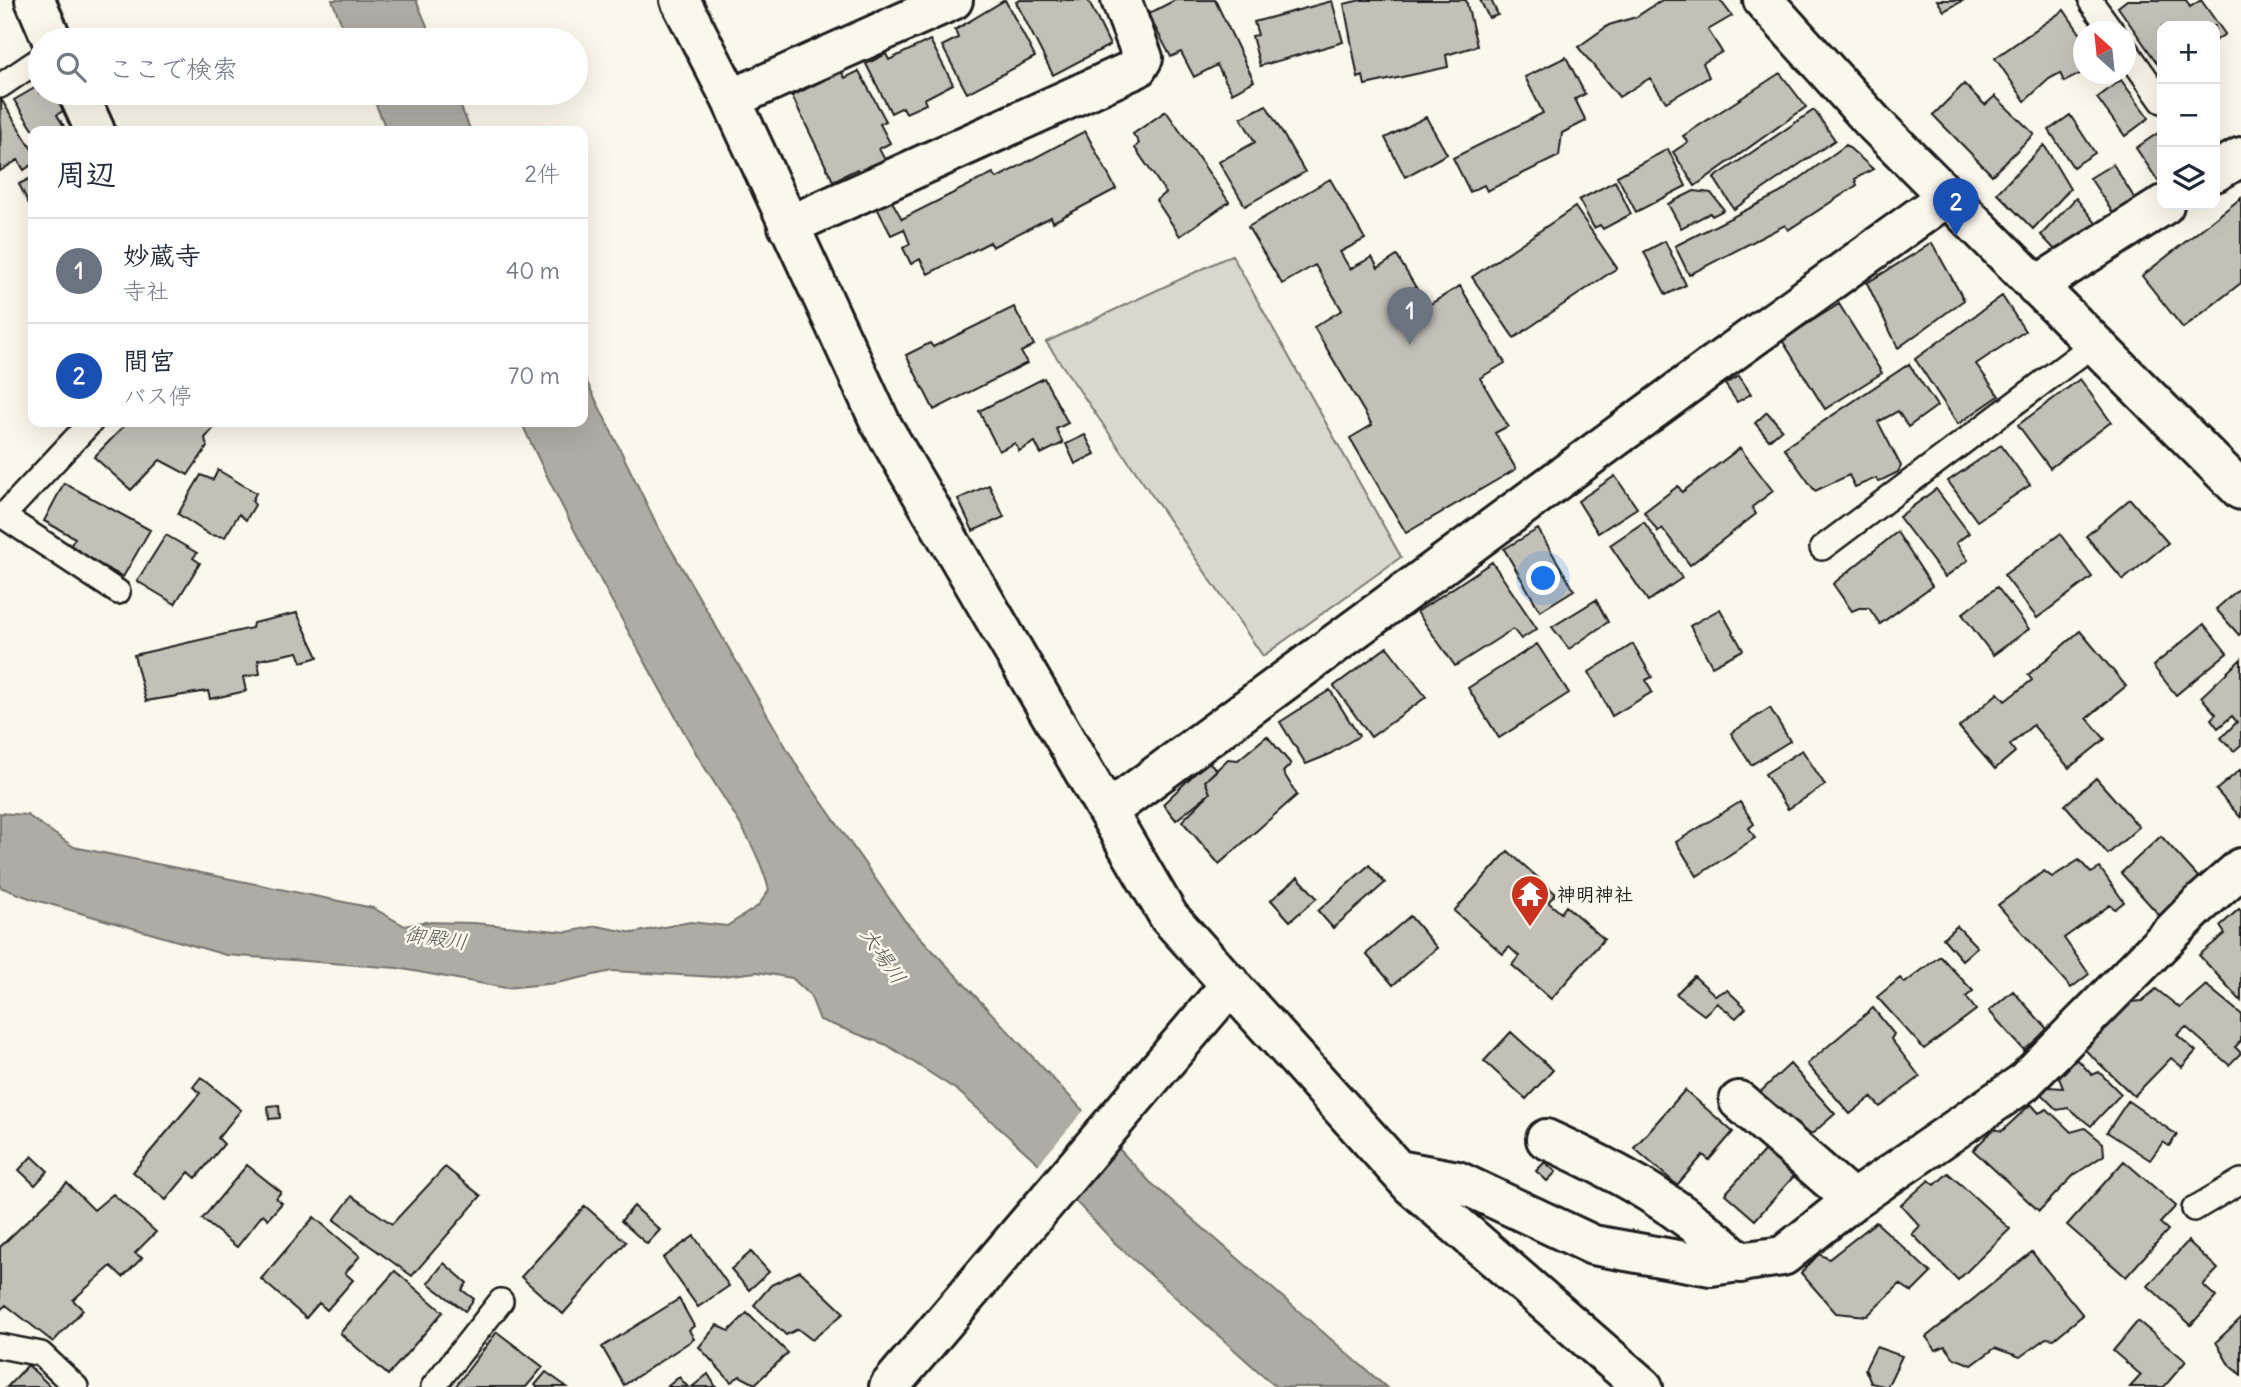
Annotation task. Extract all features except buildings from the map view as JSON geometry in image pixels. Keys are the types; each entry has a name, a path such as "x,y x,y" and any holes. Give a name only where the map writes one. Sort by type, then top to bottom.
{"street":[{"path":"35,0 47,28"},
{"path":"680,0 732,99 881,424 1169,917 1220,995 1398,1170 1643,1387"},
{"path":"788,226 1137,68 1143,58 1121,0"},
{"path":"1763,0 1873,122 2241,490"},
{"path":"732,99 944,2"},
{"path":"83,105 93,126"},
{"path":"2220,170 2241,157"},
{"path":"1108,811 1948,196"},
{"path":"2036,286 2157,209"},
{"path":"1398,1170 1457,1181 1593,1245 1711,1266 1783,1256 1853,1200 2023,1083 2189,915 2241,868"},
{"path":"889,1387 1220,995"},
{"path":"1739,1101 1853,1200"},
{"path":"1546,1139 1620,1173 1675,1206 1741,1263"}],"lane":[{"path":"2091,2 2105,21"},
{"path":"2136,64 2157,94"},
{"path":"0,86 28,67"},
{"path":"1822,548 2094,344"},
{"path":"86,427 1,515 118,592"},
{"path":"2194,1209 2241,1181"},
{"path":"433,1387 500,1301"},
{"path":"0,1346 41,1354 76,1387"}],"shaded area":[{"path":"1232,255 1401,557 1263,656 1046,342"}],"water":[{"path":"332,0 416,0 428,28 343,28"},
{"path":"376,105 460,105 469,126 385,126"},
{"path":"588,384 657,525 800,771 905,921 1150,1182 1386,1387 1276,1387 1115,1243 1049,1173 958,1091 887,1045 820,1020 810,995 792,978 757,972 715,977 612,971 557,983 506,988 397,968 226,955 32,899 0,887 0,813 27,815 74,847 373,908 405,926 422,922 474,923 567,932 597,926 633,933 690,922 727,926 758,906 769,890 755,852 625,626 523,427 588,427"}],"pier":[{"path":"1085,1109 1121,1146 1072,1203 1036,1167"}],"place":[{"name":"間宮","path":"1956,236"},
{"name":"妙蔵寺","path":"1410,345"},
{"name":"神明神社","path":"1530,928"}],"water label":[{"name":"御殿川","path":"436,938"},
{"name":"大場川","path":"883,956"}]}
